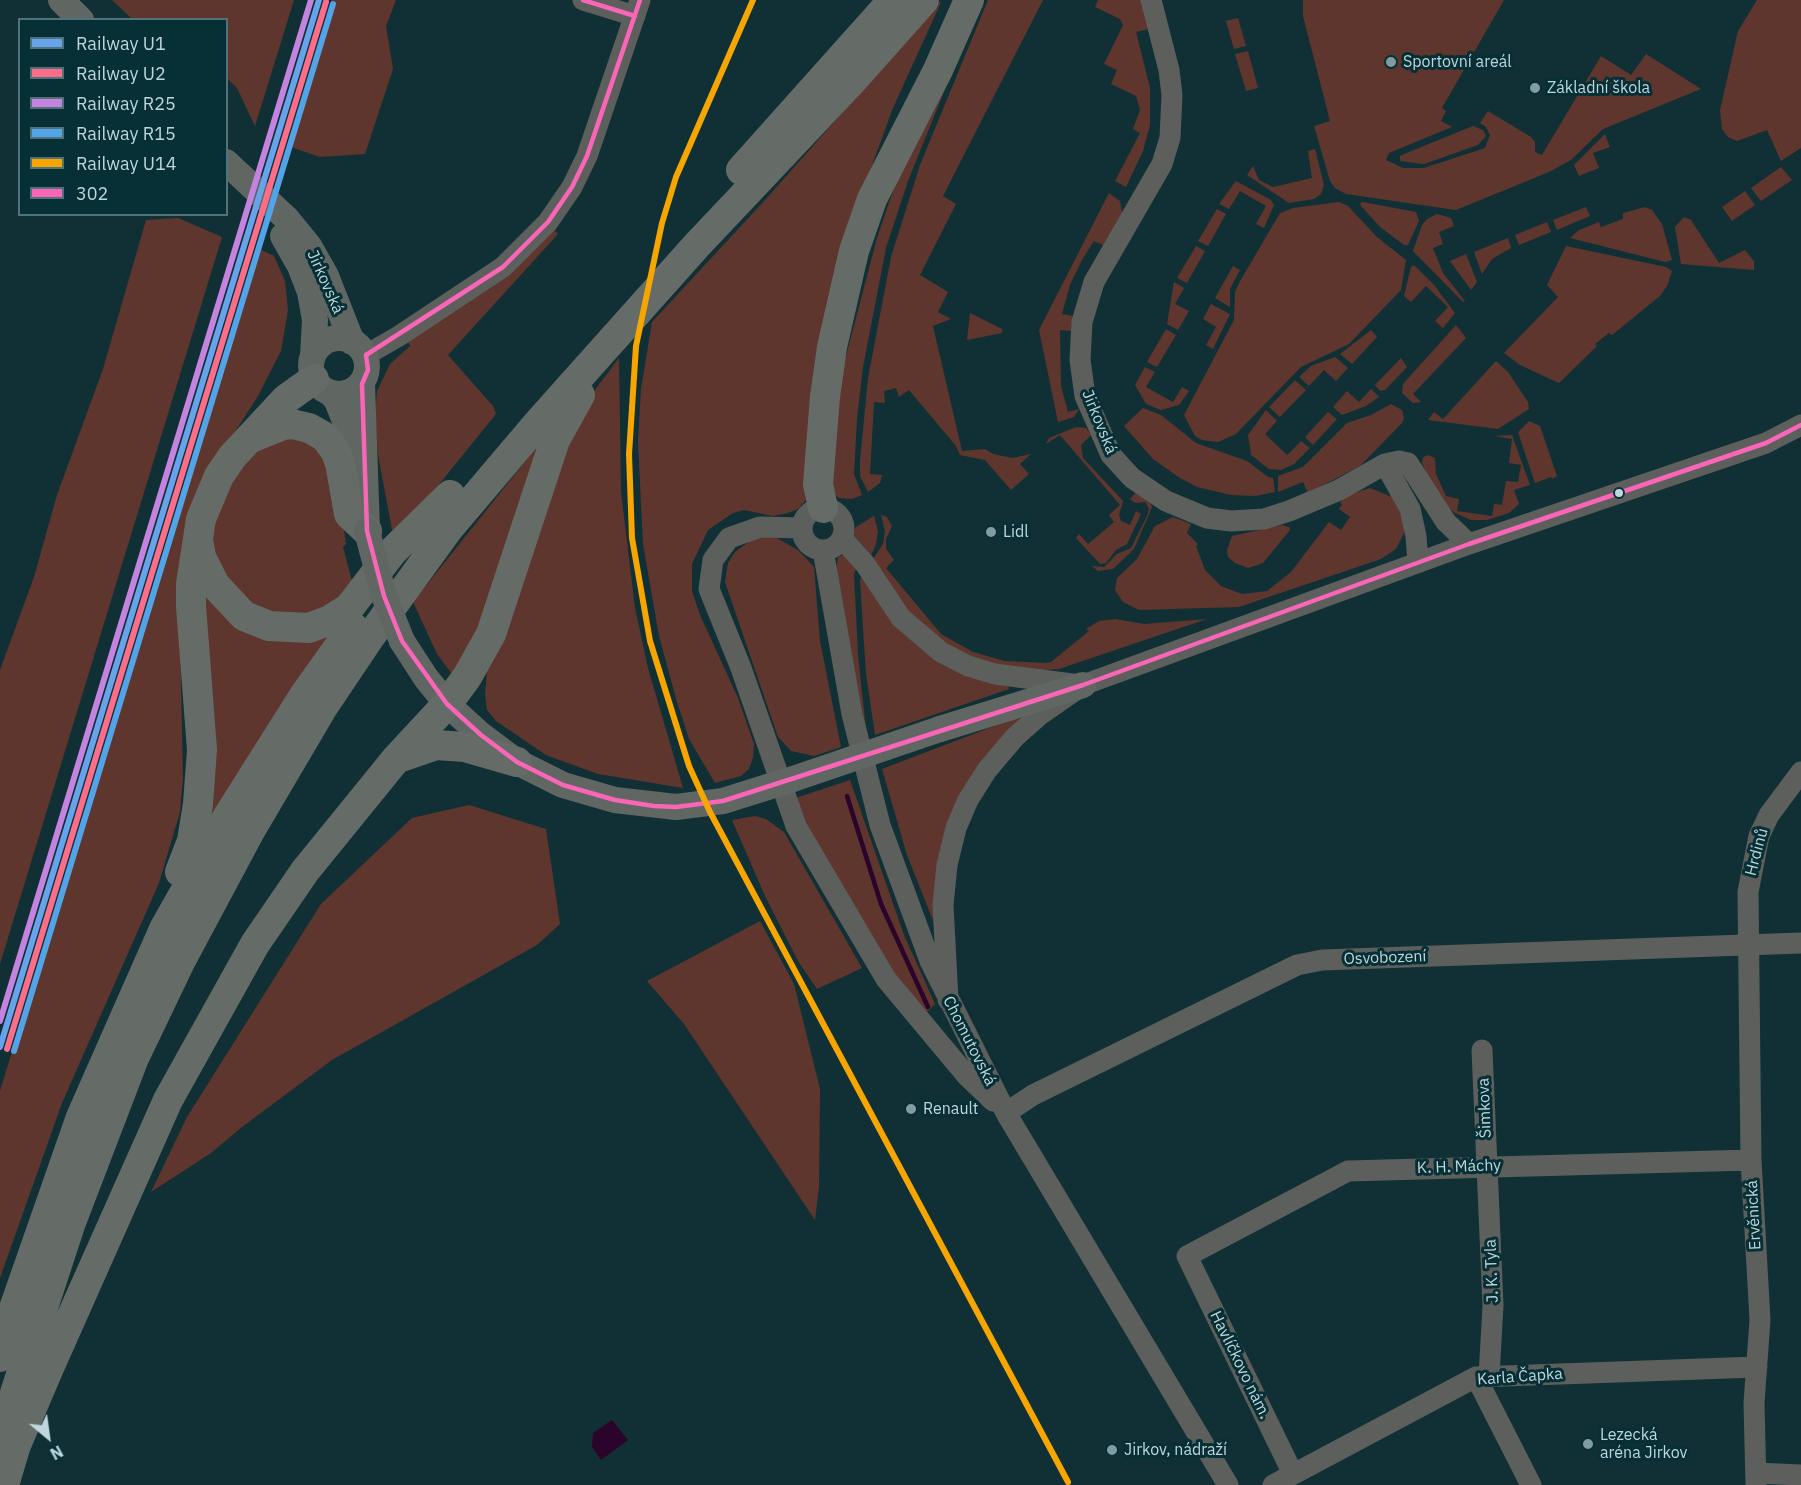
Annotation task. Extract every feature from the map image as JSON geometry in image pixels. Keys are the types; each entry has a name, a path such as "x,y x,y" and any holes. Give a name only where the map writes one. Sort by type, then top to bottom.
{"highway":[{"path":"197,538 207,571 234,607 244,616 269,626 309,628 330,620 349,608 392,552 450,495 615,322 693,236 893,0"},
{"path":"693,236 851,82 924,0"},
{"path":"812,518 818,484 825,397 832,347 854,251 872,199 938,70 969,0"},
{"path":"4,1485 16,1445 168,1100 255,944 305,871 396,759 447,704 467,677 491,634 555,440 615,322"},
{"path":"0,1460 15,1393 70,1225 134,1058 180,962 250,831 364,645 449,528 615,322"},
{"path":"164,929 178,876 192,842 198,804 202,750 191,606 197,538 201,519 219,476 247,439 286,399 319,376"},
{"path":"247,439 283,425 292,424 309,428 325,437 336,452 340,463 349,514 366,518"},
{"path":"0,1357 11,1317 81,1117 164,929 228,816 304,694 450,495"},
{"path":"396,759 411,751 436,745 465,747 517,762"}],"main road":[{"path":"61,0 79,18"},
{"name":"Jirkovská","path":"233,168 287,219 309,246 326,276 359,348"},
{"name":"Jirkovská","path":"233,168 286,239 300,266 310,292 315,320 319,376"},
{"path":"366,518 362,384 368,370 359,348 337,339 329,340 316,349 319,376 338,401 347,426 366,518 384,596 402,641 447,704 517,762 542,777 615,800 676,807 723,801 940,729 1083,686"},
{"path":"319,376 347,393 362,384"}],"street":[{"path":"359,348 399,336 503,267 548,222 587,156 638,8 583,0"},
{"name":"Jirkovská","path":"1151,0 1172,95 1170,138 1162,164 1094,282 1082,322 1080,360 1085,396 1111,455 1132,478 1166,501 1207,518 1231,521 1264,519 1289,511 1339,490 1385,464"},
{"path":"948,1000 944,885 950,846 963,811 987,770 1015,737 1041,714 1083,686 1469,544 1766,443 1801,425"},
{"path":"1418,563 1416,536 1410,509 1385,464 1398,461 1408,463 1446,522 1469,544"},
{"path":"1006,1113 967,1076 881,972 796,826 784,782 709,589 708,579 712,560 729,538 760,527 812,518 834,511 842,520 842,538 865,564 901,618 941,652 968,666 995,674 1083,686"},
{"path":"812,518 806,541 810,546 823,550 834,547 842,538"},
{"name":"Chomutovská","path":"823,550 852,714 880,825 911,914 948,1000 1006,1113 1228,1485"},
{"name":"Hrdinů","path":"1747,944 1748,892 1759,836 1769,814 1801,772"},
{"name":"Osvobození","path":"1006,1113 1033,1095 1298,965 1334,960 1801,943"},
{"name":"Ervěnická","path":"1747,944 1751,1160 1760,1320 1754,1403 1756,1479"},
{"name":"Šimkova","path":"1482,1050 1487,1166"},
{"name":"K. H. Máchy","path":"1187,1256 1348,1171 1751,1160"},
{"name":"J. K. Tyla","path":"1482,1376 1493,1306 1487,1166"},
{"name":"Havlíčkovo nám.","path":"1187,1256 1293,1474"},
{"name":"Karla Čapka","path":"1273,1485 1482,1376 1757,1367"},
{"path":"1482,1376 1531,1485"},
{"path":"1756,1479 1801,1475"}],"shaded area":[{"path":"112,0 294,0 255,126 237,88 228,79 228,18 131,18"},
{"path":"332,0 396,0 386,26 393,69 365,154 320,157 288,146"},
{"path":"942,0 893,108 870,171 810,495 798,509 788,513 773,516 744,510 733,513 708,530 692,564 692,591 700,615 738,698 754,744 749,769 741,776 715,783 689,739 677,702 659,636 643,544 638,443 641,389 652,322 766,199"},
{"path":"981,0 908,181 886,248 863,367 857,418 854,474 862,495 852,499 839,498 833,494 827,446 841,375 877,238 899,173"},
{"path":"988,0 1043,0 943,196 956,204 920,275 948,292 938,312 951,319 933,326 962,451 985,449 993,454 1012,458 1031,454 1020,464 1029,474 1011,490 985,460 960,455 956,446 909,390 899,397 896,388 884,391 885,403 874,402 870,474 882,475 880,483 868,492 860,476 860,461 868,378 891,257 920,165"},
{"path":"1098,0 1141,0 1149,29 1136,32 1150,88 1150,125 1143,151 1126,187 1115,181 1140,133 1133,129 1140,110 1136,96 1111,84 1117,70 1104,64 1123,25 1120,19 1095,7"},
{"path":"1303,0 1504,0 1442,108 1446,111 1441,121 1452,127 1389,153 1386,160 1403,168 1424,168 1485,148 1490,135 1486,127 1480,123 1488,111 1531,137 1535,142 1535,152 1542,155 1601,56 1631,75 1646,54 1701,89 1603,129 1571,160 1549,172 1456,210 1346,194 1335,188 1330,181 1314,126 1330,121 1303,16"},
{"path":"1757,0 1801,0 1801,148 1781,161 1767,130 1737,141 1728,137 1722,129 1720,110 1738,31"},
{"path":"1238,18 1246,46 1234,49 1226,21"},
{"path":"1248,51 1258,88 1246,91 1235,54"},
{"path":"1473,126 1483,130 1486,136 1478,145 1424,164 1400,161 1400,156 1404,154"},
{"path":"1605,134 1610,147 1593,153 1599,168 1579,176 1574,165"},
{"path":"1315,149 1324,185 1321,194 1314,199 1289,203 1247,175 1253,166 1259,180 1273,187 1312,178 1308,151"},
{"path":"1781,167 1792,180 1761,201 1751,188"},
{"path":"1236,181 1271,200 1274,205 1264,228 1256,224 1266,206 1240,191 1229,209 1219,204"},
{"path":"1745,191 1755,205 1732,221 1722,207"},
{"path":"1109,193 1120,201 1123,215 1105,246 1094,241 1082,260 1070,285 1062,314 1073,316 1071,331 1060,330 1061,386 1068,412 1079,409 1074,417 1058,422 1039,330"},
{"path":"1339,202 1348,206 1377,237 1406,260 1401,290 1349,344 1301,367 1236,434 1218,442 1202,440 1195,436 1184,415 1234,320 1235,292 1239,283 1280,213 1293,208"},
{"path":"1360,203 1416,212 1419,221 1408,245 1404,245 1380,227 1361,206"},
{"path":"1586,207 1590,216 1557,230 1553,220"},
{"path":"1645,207 1652,210 1662,224 1672,260 1665,262 1570,238 1579,230 1599,222 1601,227 1623,219 1623,213"},
{"path":"1217,209 1226,214 1208,246 1198,241"},
{"path":"1437,214 1451,218 1454,226 1439,232 1443,244 1433,248 1443,273 1465,301 1463,302 1413,251 1422,225 1427,219"},
{"path":"1684,217 1691,220 1719,263 1745,250 1754,261 1754,270 1681,264 1675,227"},
{"path":"178,218 222,237 0,964 0,670 34,577 57,495 103,369 146,220"},
{"path":"1547,222 1551,232 1519,245 1515,235"},
{"path":"553,229 558,234 448,355 493,406 496,414 394,540 378,455 375,417 377,391 390,364 410,346 408,342"},
{"path":"1508,238 1511,248 1492,259 1482,274 1474,252"},
{"path":"1196,246 1205,251 1187,283 1177,278"},
{"path":"1566,246 1666,267 1672,271 1667,286 1660,296 1612,335 1609,333 1595,344 1597,346 1559,383 1520,365 1504,353 1558,297 1547,285"},
{"path":"257,248 274,256 285,281 288,310 281,351 258,396 202,483 179,592 183,777 180,812 159,883 62,1103 0,1278 0,1091"},
{"path":"1466,254 1477,282 1471,290 1450,261"},
{"path":"1414,265 1434,285 1455,313 1443,328 1435,321 1448,307 1426,286 1411,302 1404,296 1411,267"},
{"path":"1233,266 1240,270 1230,289 1230,307 1215,298"},
{"path":"1174,282 1184,288 1175,304 1189,311 1178,330 1167,324"},
{"path":"1211,304 1230,314 1213,349 1206,345 1216,327 1203,319"},
{"path":"970,313 1002,329 1002,333 967,340"},
{"path":"1456,325 1466,338 1413,394 1421,402 1413,403 1402,393 1403,384"},
{"path":"1166,329 1176,335 1157,367 1147,362"},
{"path":"1371,330 1377,337 1352,364 1340,354"},
{"path":"1335,357 1348,368 1336,381 1324,370 1309,386 1299,377 1311,366"},
{"path":"619,358 621,492 635,608 648,668 683,788 598,774 546,755 496,721 487,710 485,694 487,671 580,410"},
{"path":"1401,358 1407,367 1385,390 1380,391 1375,385"},
{"path":"1496,361 1508,372 1528,402 1529,409 1498,429 1428,420 1434,412 1443,419"},
{"path":"1145,367 1155,372 1146,387 1173,402 1182,387 1189,391 1179,405 1161,410 1146,404 1135,385"},
{"path":"1295,380 1306,390 1280,417 1269,407"},
{"path":"1371,389 1379,397 1366,406 1342,415 1333,407 1347,391 1359,402"},
{"path":"1391,404 1402,410 1404,418 1402,423 1360,466 1308,493 1303,482 1278,492 1278,476 1303,467 1347,423 1371,415"},
{"path":"1143,408 1161,415 1196,443 1247,461 1268,477 1273,478 1275,492 1255,496 1231,495 1197,487 1180,478 1153,459 1124,426"},
{"path":"1266,410 1277,421 1265,434 1287,455 1301,441 1310,448 1294,464 1281,470 1269,469 1251,455 1248,435"},
{"path":"1328,412 1337,419 1313,445 1305,437"},
{"path":"1529,421 1540,426 1557,476 1552,479 1551,477 1535,483 1518,432"},
{"path":"1076,427 1086,428 1091,435 1081,445 1083,458 1123,501 1119,515 1121,521 1130,525 1136,511 1141,514 1127,544 1116,550 1106,563 1100,564 1076,538 1079,534 1088,544 1114,522 1109,515 1120,505 1060,435 1046,444 1049,438"},
{"path":"296,434 326,456 344,530 346,544 343,547 354,589 308,619 249,609 238,600 209,541 223,489 265,443"},
{"path":"1512,435 1530,485 1514,490 1519,504 1509,513 1487,520 1471,520 1455,513 1444,504 1428,477 1422,463 1423,457 1428,455 1435,458 1436,474 1446,496 1459,499 1457,511 1492,516 1494,504 1502,505 1506,481 1518,482 1521,465 1509,463 1512,439 1494,436"},
{"path":"544,438 490,609 452,674 437,654 413,602"},
{"path":"1370,488 1392,497 1405,522 1404,533 1396,549 1381,559 1239,607 1139,610 1123,602 1115,590 1117,578 1137,559 1155,526 1173,517 1191,524 1187,533 1198,544 1196,546 1205,570 1221,586 1242,594 1267,591 1291,572 1329,522 1341,530 1350,517 1339,509 1342,505 1340,502 1348,495"},
{"path":"1137,491 1149,500 1152,507 1134,549 1113,569 1098,571 1092,566 1104,567 1117,554 1131,548 1147,516 1149,509 1145,502 1135,503 1130,499"},
{"path":"881,515 887,517 892,526 886,539 886,549 894,560 886,568 941,634 973,652 1005,661 1045,663 1051,662 1089,631 1086,629 1099,621 1115,619 1144,624 1207,619 1059,669 1029,671 999,668 949,648 906,614 871,562 883,544 885,531"},
{"path":"874,516 878,531 871,555 853,534 856,527"},
{"path":"1282,525 1289,527 1290,530 1263,563 1248,568 1235,563 1228,557 1227,550 1232,536"},
{"path":"766,536 775,537 798,550 814,567 820,641 841,747 814,756 791,751 778,737 725,582 728,563 735,552 753,539"},
{"path":"845,554 856,569 854,574 858,655 867,738 836,570 838,557"},
{"path":"863,572 886,612 1008,685 1009,689 875,735 866,674 860,580"},
{"path":"199,587 330,634 204,833"},
{"path":"1018,717 1020,722 995,746 934,923 907,855 882,769"},
{"path":"850,780 904,935 935,1004 928,1011 924,1012 881,959 797,807 796,798"},
{"path":"469,805 546,829 560,924 537,945 332,1060 211,1153 151,1192 187,1117 321,904 412,818"},
{"path":"755,816 766,819 784,832 862,968 817,989 798,961 765,896 732,820"},
{"path":"760,921 794,984 820,1089 819,1187 815,1220 684,1024 647,981"},
{"path":"612,1420 628,1440 601,1460 592,1447 593,1433"}],"waterway":[{"path":"847,796 881,904 928,1007"}],"rail line":[{"name":"R25","path":"0,1021 311,0"},
{"name":"U1","path":"0,1047 319,0"},
{"name":"U14","path":"753,0 676,177 662,223 636,346 629,454 632,538 650,641 689,766 710,812 1068,1482"},
{"name":"U2","path":"7,1049 326,2"},
{"name":"R15","path":"14,1051 333,4"}],"transit line":[{"name":"302","path":"583,0 635,16"},
{"name":"302","path":"640,0 587,156 572,187 548,222 503,267 366,355 368,370 362,384 367,531 384,596 402,641 447,704 481,735 517,762 563,785 615,800 654,806 676,807 723,801 1083,685 1469,544 1766,443 1801,425"}],"place":[{"name":"Sportovní areál","path":"1391,62"},
{"name":"Základní škola","path":"1535,88"},
{"name":"Lidl","path":"991,532"},
{"name":"Renault","path":"911,1109"},
{"name":"Lezecká aréna Jirkov","path":"1588,1444"},
{"name":"Jirkov, nádraží","path":"1112,1450"}]}
